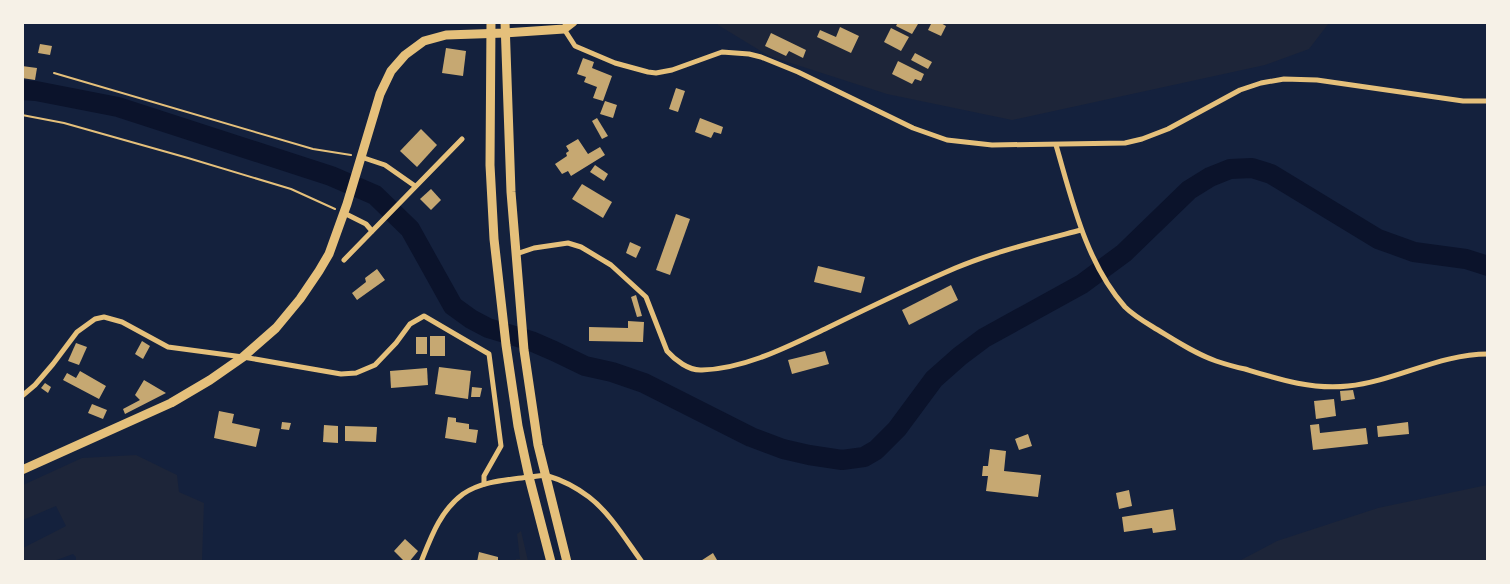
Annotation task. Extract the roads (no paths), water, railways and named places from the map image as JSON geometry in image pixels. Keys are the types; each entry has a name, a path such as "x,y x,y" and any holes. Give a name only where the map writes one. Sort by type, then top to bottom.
{"main road":[{"path":"491,22 490,165 494,239 506,345 518,426 551,562"},
{"path":"505,22 519,307 538,446 567,562"},
{"path":"22,470 171,403 210,380 243,357 276,328 320,272 336,237 380,94 391,71 405,55 424,41 446,35 564,29 573,22"}],"street":[{"path":"564,29 575,46 635,69 656,73 672,70 722,52 749,54 776,62 913,128 947,140 992,145 1125,143 1168,129 1240,90 1284,78 1326,81 1463,101 1488,100"},
{"path":"344,260 462,139"},
{"path":"1056,145 1081,230 1109,284 1127,308 1178,343 1216,361 1274,378 1307,385 1336,387 1351,386 1394,376 1451,358 1474,354 1488,354"},
{"path":"359,161 385,165 415,186"},
{"path":"345,209 366,224 372,231"},
{"path":"515,255 534,248 568,244 581,246 611,266 646,297 667,351 690,368 700,370 717,369 754,360 792,345 946,272 999,252 1081,230"},
{"path":"22,396 35,385 77,332 95,319 104,317 122,322 168,347 243,357 341,374 356,373 375,365 396,343 410,324 424,316 489,354 501,446 484,476 484,484"},
{"path":"421,562 433,530 446,510 463,494 484,484 508,479 546,475 565,483 589,497 606,514 642,562"}],"waterway":[{"path":"22,90 118,107 331,176 375,195 410,229 453,306 471,319 488,328 531,341 585,366 612,372 644,383 751,437 783,449 842,460 864,457 876,450 897,429 934,379 960,356 984,338 1082,284 1124,253 1189,190 1210,177 1230,169 1252,168 1271,174 1378,239 1414,252 1466,259 1488,266"}]}
